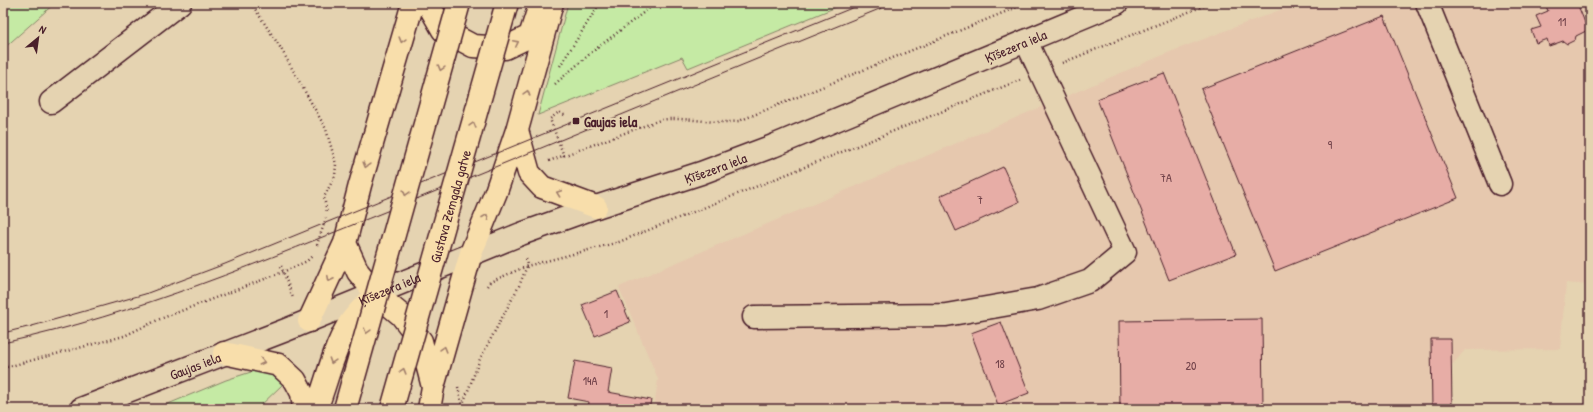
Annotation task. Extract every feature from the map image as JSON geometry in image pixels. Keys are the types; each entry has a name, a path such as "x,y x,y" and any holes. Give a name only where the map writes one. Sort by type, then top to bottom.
{"main road":[{"path":"309,321 345,243 360,185 413,3"},
{"path":"432,3 431,9 444,30 474,46 505,48 530,36 541,3"},
{"path":"345,409 459,3"},
{"name":"Gustava Zemgala gatve","path":"392,409 507,3"},
{"path":"429,409 433,387 471,253 496,192 517,130 552,3"},
{"path":"517,130 529,174 542,187 596,206"},
{"path":"345,243 358,272 376,294 401,315 421,341 433,387"},
{"path":"316,409 324,390 332,358 348,326 376,294"},
{"path":"224,353 279,365 295,380 302,393 304,409"}],"street":[{"path":"51,102 180,3"},
{"name":"Ķīšezera iela","path":"309,321 471,253 596,206 701,172 772,146 1118,3"},
{"path":"1427,3 1500,184"},
{"path":"754,317 946,315 1038,299 1090,280 1125,252 1026,41"},
{"name":"Gaujas iela","path":"81,409 112,404 224,353 309,321"}],"path":[{"path":"251,3 280,47 325,126 336,164 335,176 324,197 328,212 315,249"},
{"path":"558,69 600,3"},
{"path":"552,85 656,3"},
{"path":"547,161 660,120 672,119 724,123 739,120 1028,3"},
{"path":"462,405 480,359 519,286 527,266 619,242 1211,3"},
{"path":"564,156 550,119 559,112 566,116"},
{"path":"3,368 124,336 160,319 283,272"},
{"path":"457,384 462,409"}],"shaded area":[{"path":"1298,3 1582,3 1590,21 1590,285 1566,283 1560,349 1465,350 1452,365 1452,409 654,409 658,379 619,287 1170,52"}],"green space":[{"path":"3,3 55,3 3,49"},
{"path":"568,3 846,3 688,68 682,57 538,115"},
{"path":"254,371 270,374 283,384 257,409 156,409 226,380"}],"building":[{"path":"1553,3 1562,3 1563,5 1567,3 1577,3 1588,30 1576,36 1575,40 1567,44 1563,41 1549,46 1547,39 1536,43 1531,30 1541,27 1536,16 1548,11 1546,6"},
{"path":"1384,16 1458,198 1275,271 1201,89"},
{"path":"1164,73 1236,254 1169,280 1097,99"},
{"path":"1003,167 1019,202 956,231 940,196"},
{"path":"617,291 630,322 595,336 582,305"},
{"path":"1262,319 1263,409 1120,409 1119,321"},
{"path":"1001,322 1029,393 998,405 971,333"},
{"path":"1431,339 1451,339 1452,409 1432,409"},
{"path":"575,361 612,368 608,392 651,400 649,409 588,409 589,402 568,398"}],"tram line":[{"path":"3,333 145,294 225,264 864,3"},
{"path":"3,343 103,317 249,266 894,3"}],"place":[{"name":"Gaujas iela","path":"576,121"}]}
